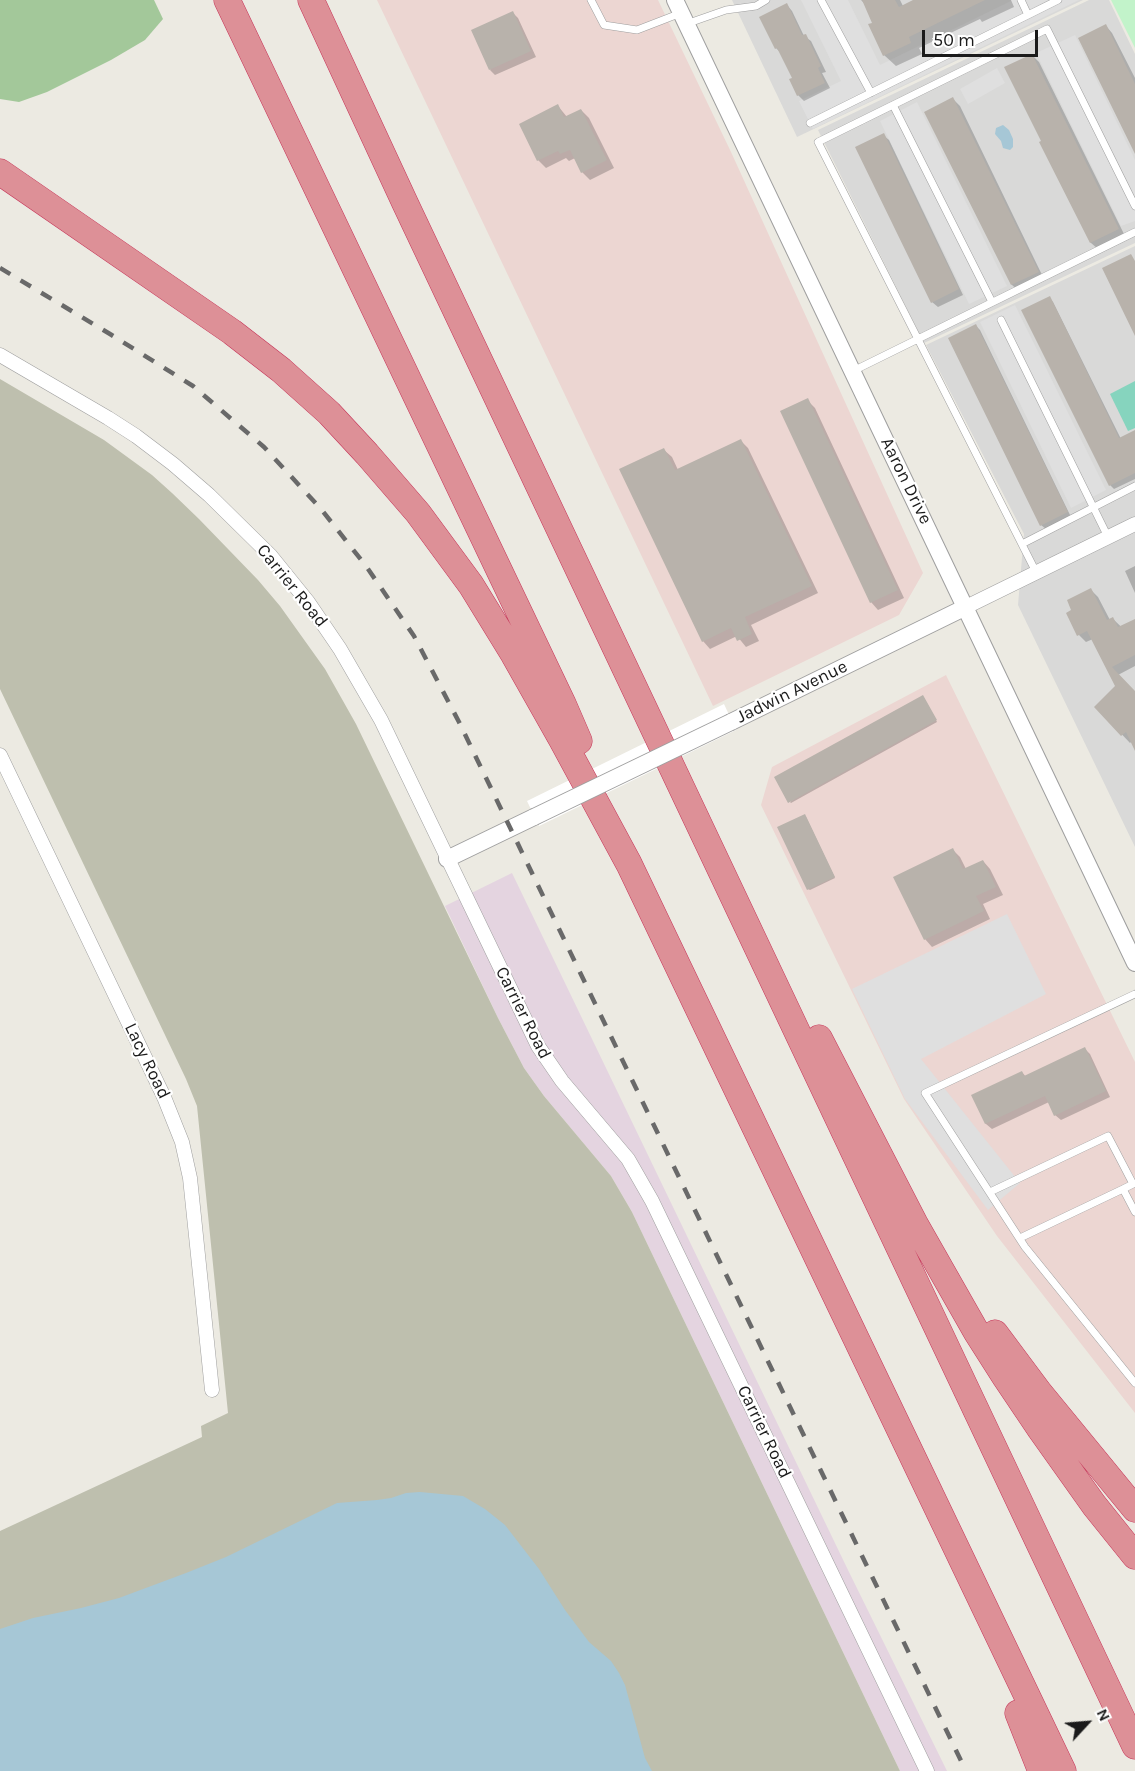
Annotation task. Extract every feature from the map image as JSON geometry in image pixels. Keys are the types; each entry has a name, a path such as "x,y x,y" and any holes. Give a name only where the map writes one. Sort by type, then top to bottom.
{"highway":[{"path":"227,0 563,704 629,864"},
{"path":"311,0 405,204 1135,1746"},
{"path":"0,172 232,332 281,370 329,413 367,454 418,513 471,585 514,655 629,864 1063,1771"},
{"path":"678,780 730,864 915,1224 978,1332 1016,1394 1094,1505 1135,1556"},
{"path":"915,1224 1039,1392 1135,1509"},
{"path":"929,1493 1041,1771"}],"street":[{"name":"Aaron Drive","path":"681,12 1135,963"},
{"name":"Carrier Road","path":"0,355 108,418 156,451 216,501 270,555 308,602 340,649 381,720 538,1046 562,1081 628,1159 652,1201 927,1771"},
{"name":"Jadwin Avenue","path":"447,859 1135,524"},
{"name":"Lacy Road","path":"0,755 174,1119 182,1142 190,1178 212,1390"}],"lane":[{"path":"591,0 604,25 637,30 681,12 756,6 766,0"},
{"path":"821,0 871,93"},
{"path":"1021,0 1028,15"},
{"path":"810,123 1058,0"},
{"path":"1036,572 818,142 1047,29 1135,206"},
{"path":"893,105 992,302"},
{"path":"853,371 1135,232"},
{"path":"1001,320 1108,537"},
{"path":"1022,544 1135,486"},
{"path":"1135,994 925,1093 1020,1238 1135,1383"},
{"path":"990,1192 1108,1136 1133,1184 1020,1238"},
{"path":"1123,1189 1135,1212"}],"shaded area":[{"path":"377,0 658,0 731,152 923,573 899,615 713,706"},
{"path":"732,0 1083,0 797,137"},
{"path":"801,0 848,0 880,65 1011,0 1079,0 813,129 799,101 841,81"},
{"path":"1089,0 1109,0 1135,54 1135,243 924,343 818,130"},
{"path":"1075,35 1135,160 1135,221 1121,226 1036,53"},
{"path":"997,68 1005,83 968,104 960,89"},
{"path":"917,102 1007,286 969,304 880,121"},
{"path":"1135,246 1135,847 1018,605 1024,534 926,345"},
{"path":"1015,305 1106,490 1071,508 980,322"},
{"path":"0,379 104,440 152,475 199,519 258,580 280,606 325,669 356,724 524,1068 544,1096 611,1176 632,1212 900,1771 0,1771 0,1531 202,1437 201,1426 228,1413 197,1106 0,689"},
{"path":"946,675 1135,1062 1135,1413 997,1236 904,1099 761,805 772,767"},
{"path":"512,873 947,1771 900,1771 632,1212 611,1176 544,1096 524,1068 498,1018 445,906"},
{"path":"1007,914 1046,994 921,1059 1020,1183 988,1210 905,1099 852,989"}],"green space":[{"path":"0,0 154,0 163,19 145,40 111,60 47,92 19,102 0,99"},
{"path":"1111,0 1135,0 1135,48"},
{"path":"1135,381 1135,428 1128,431 1110,394"}],"water":[{"path":"1003,125 1009,130 1013,139 1013,147 1010,150 1003,148 995,134 996,128"},
{"path":"420,1492 463,1496 485,1509 505,1525 539,1569 589,1642 611,1661 619,1673 625,1685 645,1758 652,1771 0,1771 0,1629 33,1618 119,1598 186,1573 226,1557 337,1503 377,1500"}],"pier":[{"path":"724,704 736,730 539,826 527,801"}],"building":[{"path":"862,0 895,0 899,7 913,0 985,0 909,37 911,43 883,56 868,24 872,23"},
{"path":"787,3 802,35 806,34 821,66 818,68 825,83 797,96 789,79 792,78 759,17"},
{"path":"513,11 531,51 489,70 471,30"},
{"path":"1106,24 1135,84 1135,154 1078,38"},
{"path":"1032,54 1119,229 1090,243 1004,67"},
{"path":"953,97 1039,272 1011,285 924,112"},
{"path":"558,104 564,117 581,109 607,160 581,173 570,150 560,154 558,151 537,161 519,124"},
{"path":"884,133 959,289 931,303 855,147"},
{"path":"1131,254 1135,261 1135,336 1102,268"},
{"path":"1050,296 1119,438 1135,430 1135,473 1109,486 1021,310"},
{"path":"976,324 1068,512 1040,526 948,338"},
{"path":"808,398 898,590 870,603 780,411"},
{"path":"741,439 812,586 745,617 752,634 737,641 731,628 702,642 619,469 664,448 675,470"},
{"path":"1091,588 1107,620 1113,617 1118,627 1135,619 1135,655 1112,667 1135,691 1135,751 1126,732 1121,736 1094,707 1115,686 1087,631 1077,636 1066,613 1071,610 1067,600"},
{"path":"923,695 937,720 788,803 774,777"},
{"path":"805,814 835,877 807,890 777,827"},
{"path":"953,848 963,869 983,860 996,887 976,896 984,911 924,940 893,877"},
{"path":"1085,1047 1106,1091 1054,1116 1045,1096 985,1124 971,1095 1022,1071 1024,1076"}],"railway":[{"path":"0,268 193,386 264,447 321,509 366,566 414,636 459,722 966,1771"}]}
